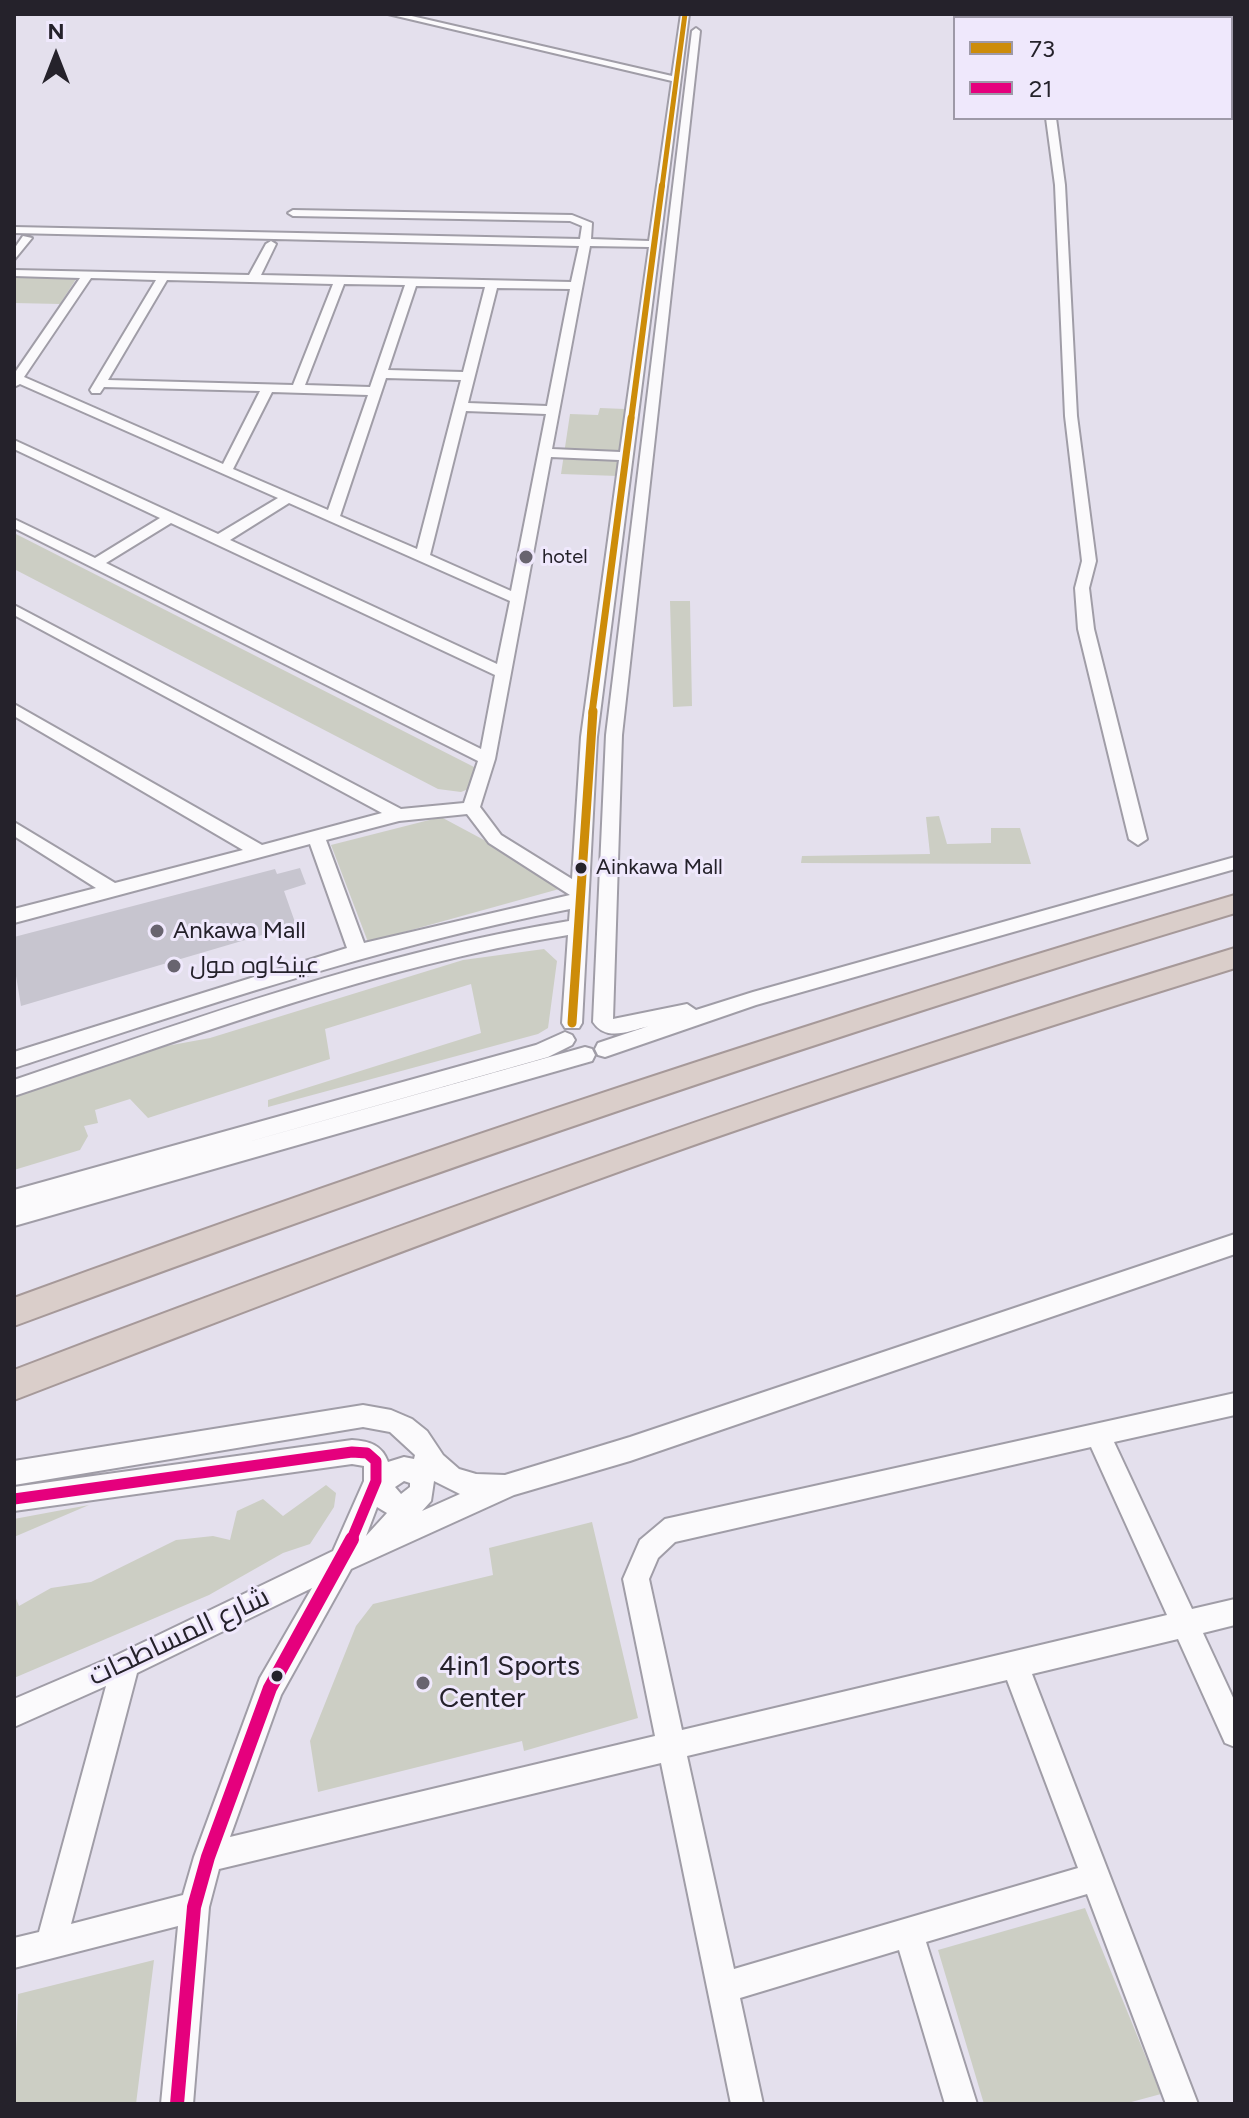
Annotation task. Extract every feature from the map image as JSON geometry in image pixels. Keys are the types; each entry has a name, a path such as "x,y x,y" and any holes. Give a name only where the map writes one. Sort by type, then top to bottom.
{"highway":[{"path":"14,1312 359,1187 639,1091 876,1013 1235,904"},
{"path":"14,1385 264,1287 503,1200 879,1070 1235,958"},
{"path":"1172,977 1235,971"}],"street":[{"path":"392,14 675,79"},
{"path":"685,14 589,737 582,897 568,1032 572,1050 595,1052 612,1039 606,1025 614,735 698,14"},
{"path":"624,65 663,62 679,53"},
{"path":"1051,120 1060,185 1071,416 1089,561 1082,588 1086,629 1138,839"},
{"path":"293,213 572,218 588,225 487,759 471,808"},
{"path":"14,230 584,247"},
{"path":"14,238 584,247 653,244"},
{"path":"14,257 27,238"},
{"path":"253,279 271,244"},
{"path":"14,273 576,286"},
{"path":"88,275 16,380 518,599"},
{"path":"85,408 163,277"},
{"path":"298,388 340,281"},
{"path":"333,517 412,282"},
{"path":"422,557 492,284"},
{"path":"381,374 468,376"},
{"path":"100,383 375,391"},
{"path":"226,470 268,387"},
{"path":"460,407 553,410"},
{"path":"14,444 503,673"},
{"path":"545,453 626,456"},
{"path":"219,540 288,498"},
{"path":"95,564 171,517"},
{"path":"14,523 487,759"},
{"path":"14,610 399,815"},
{"path":"14,709 261,852"},
{"path":"471,808 495,839 582,897"},
{"path":"14,916 399,815 471,808"},
{"path":"15,829 113,890"},
{"path":"316,837 357,949"},
{"path":"14,1217 595,1052 753,999 1235,863"},
{"path":"14,1060 357,949 582,897"},
{"path":"516,911 522,933"},
{"path":"14,1088 368,972 522,933 579,926"},
{"path":"14,1199 541,1051 588,1018 606,1025 753,999"},
{"path":"14,1473 363,1416 383,1418 401,1425 417,1437 437,1467 452,1479 481,1487 512,1484 630,1449 1235,1244"},
{"path":"747,2104 636,1579 641,1559 654,1541 674,1528 1235,1404"},
{"path":"1097,1433 1235,1733"},
{"path":"14,1499 352,1452 367,1453 373,1457 382,1475 387,1500 426,1509 457,1510"},
{"path":"378,1543 422,1492 428,1452"},
{"path":"382,1475 404,1468 411,1469 422,1478"},
{"path":"177,2104 194,1907 208,1857 270,1688 343,1559 382,1475"},
{"name":"شارع المساطحات","path":"14,1713 126,1664 343,1559 512,1484"},
{"path":"208,1857 1235,1612"},
{"path":"50,1945 126,1664"},
{"path":"1015,1665 1182,2104"},
{"path":"722,1988 1096,1877"},
{"path":"14,1953 194,1907"},
{"path":"909,1934 961,2104"}],"shaded area":[{"path":"18,275 78,276 60,304 14,303 14,281"},
{"path":"600,408 625,409 618,476 561,474 570,414 598,415"},
{"path":"14,533 476,768 471,788 461,792 438,789 14,569"},
{"path":"670,601 690,601 692,706 673,707"},
{"path":"939,816 947,844 991,843 991,828 1020,828 1031,864 801,863 802,856 930,854 926,817"},
{"path":"441,817 570,886 368,942 331,845"},
{"path":"544,949 557,961 548,1028 538,1034 268,1107 268,1100 481,1033 471,984 325,1029 330,1059 148,1118 130,1099 95,1110 98,1123 84,1126 88,1136 80,1150 14,1170 14,1096 161,1047 210,1038 463,960"},
{"path":"326,1485 336,1493 334,1507 310,1544 283,1553 209,1595 14,1678 15,1596 19,1606 51,1588 91,1582 176,1540 213,1536 230,1540 237,1511 263,1499 283,1516"},
{"path":"89,1505 14,1537 14,1519"},
{"path":"592,1522 638,1718 524,1751 522,1741 318,1792 310,1741 356,1626 373,1604 493,1575 489,1548"},
{"path":"1085,1908 1161,2094 1124,2104 984,2104 938,1950"},
{"path":"154,1960 136,2104 14,2104 18,1994"}],"building":[{"name":"Ankawa Mall","path":"300,868 306,884 284,891 296,925 21,1006 14,964 14,937 275,869 277,874"}],"transit line":[{"name":"73","path":"572,1023 589,737 685,14"},
{"name":"21","path":"14,1499 352,1452 367,1453 376,1461 376,1481 343,1559 270,1688 208,1857 194,1907 177,2104"}],"place":[{"name":"hotel","path":"526,557"},
{"name":"Ainkawa Mall","path":"581,868"},
{"name":"Ankawa Mall","path":"157,931"},
{"name":"عينكاوه مول","path":"174,966"},
{"name":"4in1 Sports Center","path":"423,1683"}]}
